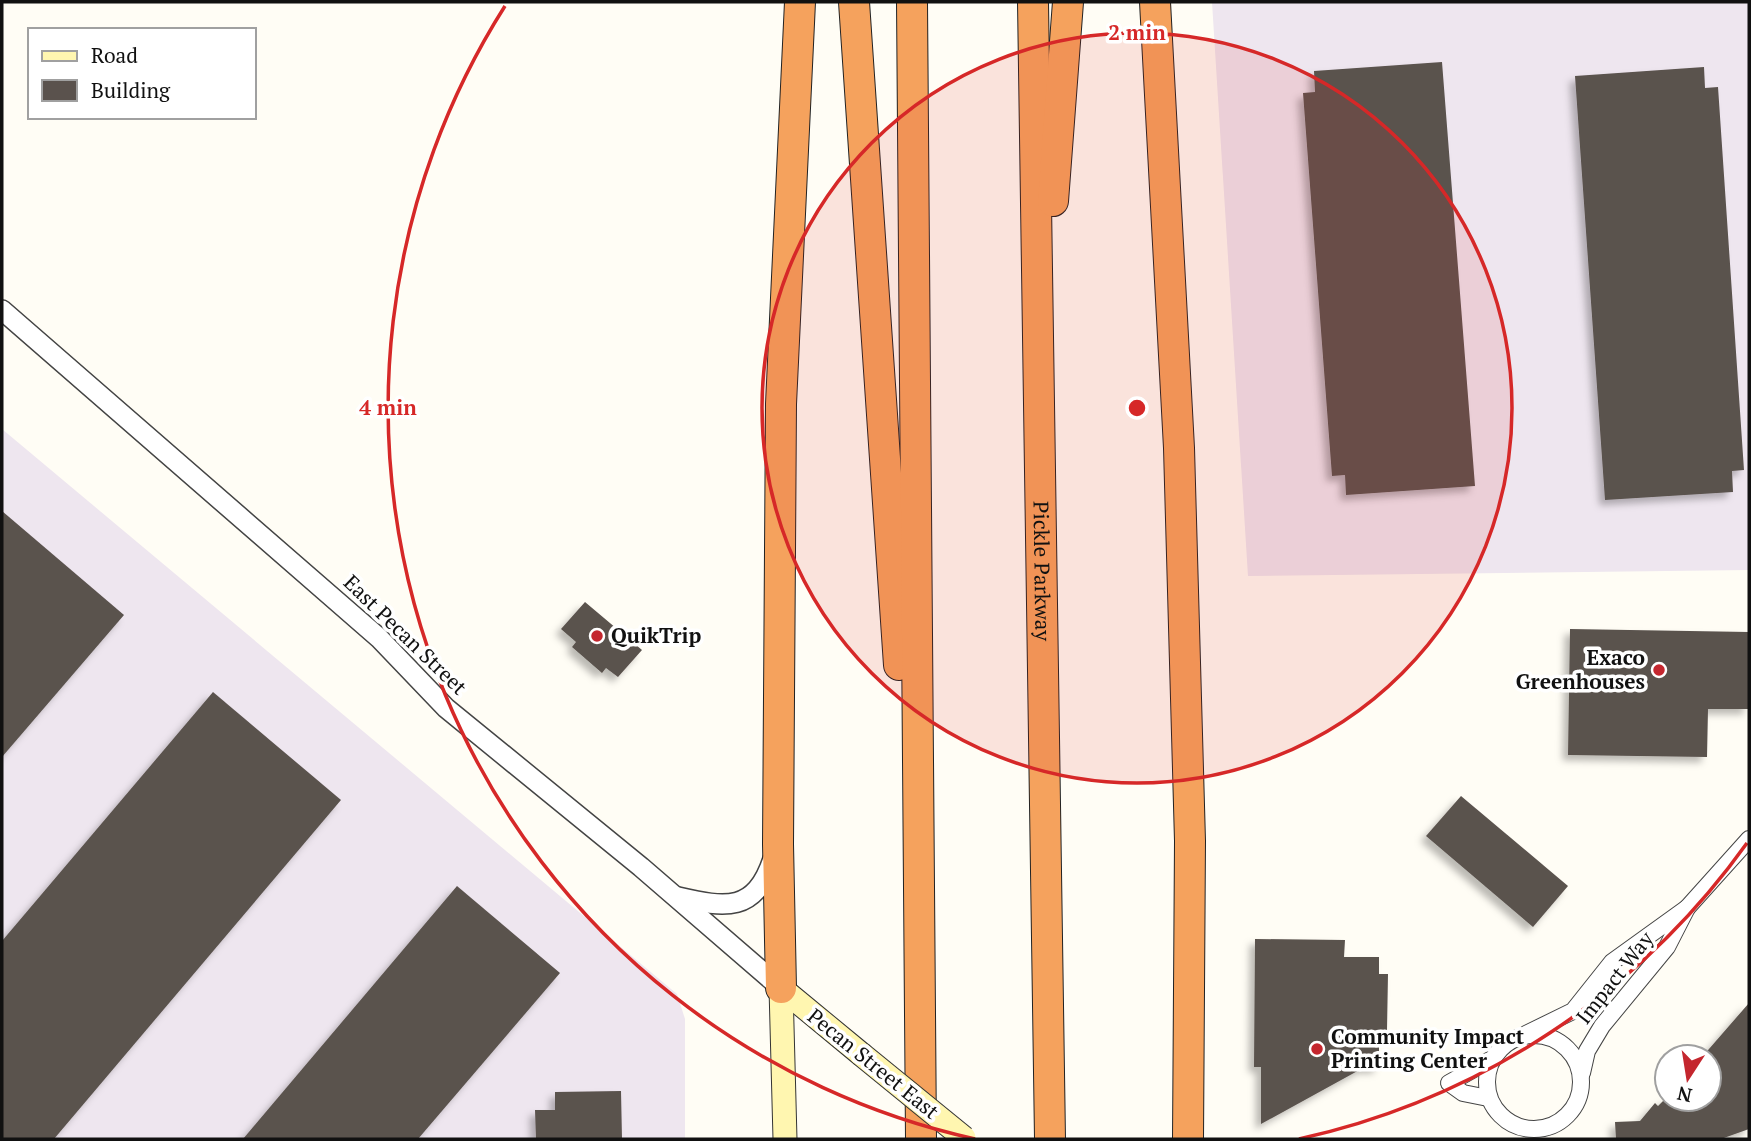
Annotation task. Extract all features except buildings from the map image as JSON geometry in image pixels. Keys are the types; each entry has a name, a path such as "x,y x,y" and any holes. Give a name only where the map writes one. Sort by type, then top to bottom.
{"highway":[{"path":"781,988 778,844 781,404 800,2"},
{"path":"854,2 920,969"},
{"path":"912,2 921,1139"},
{"name":"Pickle Parkway","path":"1033,2 1050,1139"},
{"path":"1038,394 1068,2"},
{"path":"1155,2 1180,448 1190,841 1188,1139"}],"main road":[{"name":"Pecan Street East","path":"781,988 966,1139"},
{"path":"781,988 785,1139"}],"street":[{"name":"East Pecan Street","path":"2,310 379,638 446,708 675,896 781,988"},
{"name":"Impact Way","path":"1524,1035 1573,1011 1612,962 1687,908 1749,839"},
{"path":"675,896 716,905 736,904 752,896 766,880 778,844"},
{"name":"Impact Way","path":"1581,1075 1587,1051 1602,1026 1667,947 1687,908"},
{"path":"1524,1035 1549,1037 1565,1045 1575,1057 1581,1075 1578,1099 1571,1113 1551,1132 1530,1130 1508,1122 1492,1105 1463,1093 1449,1083 1490,1060 1509,1041 1524,1035"},
{"path":"1490,1060 1486,1080 1492,1105 1512,1139"}],"shaded area":[{"path":"1212,2 1749,2 1749,570 1248,576"},
{"path":"2,429 677,994 685,1019 685,1139 2,1139"}],"place":[{"name":"QuikTrip","path":"597,636"},
{"name":"Exaco Greenhouses","path":"1659,670"},
{"name":"Community Impact Printing Center","path":"1317,1049"}]}
